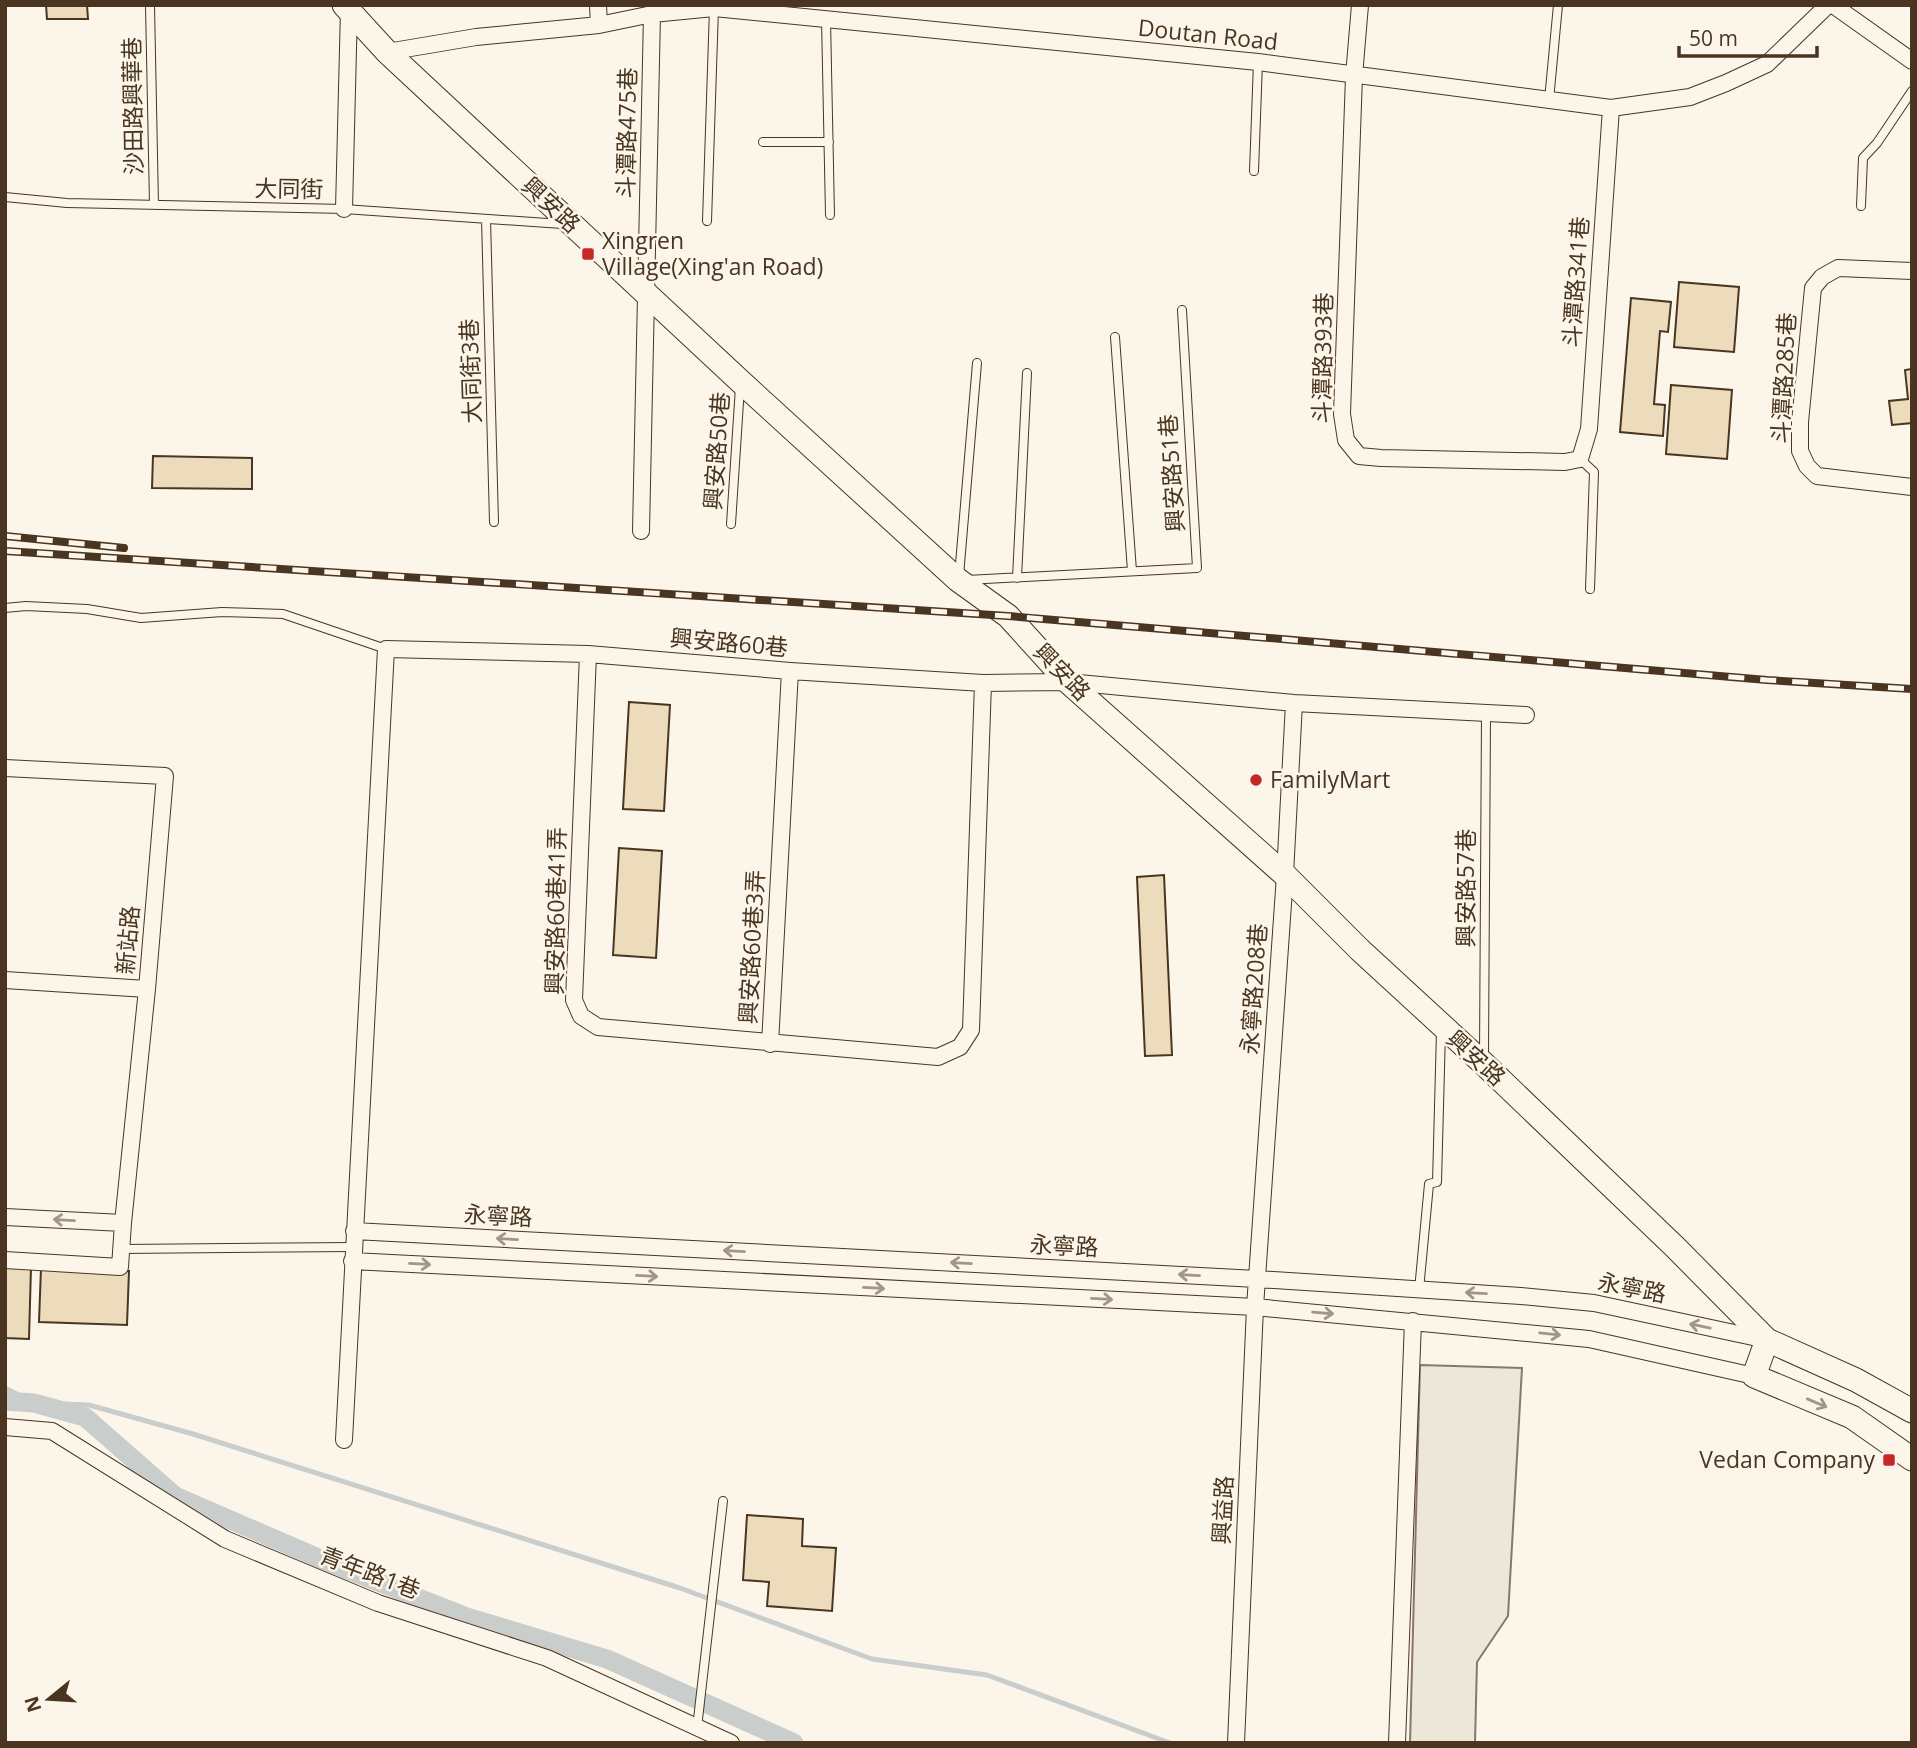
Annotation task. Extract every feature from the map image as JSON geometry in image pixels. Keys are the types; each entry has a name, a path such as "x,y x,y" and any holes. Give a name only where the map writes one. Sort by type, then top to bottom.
{"street":[{"path":"598,5 599,25"},
{"name":"斗潭路393巷","path":"1360,5 1354,75 1342,414 1346,440 1359,456 1381,458 1565,462 1580,459"},
{"path":"1830,5 1912,61"},
{"name":"Doutan Road","path":"387,52 475,37 599,25 714,7 1258,62 1611,108 1690,97 1767,64 1830,5"},
{"path":"344,209 347,7"},
{"name":"興安路","path":"347,7 387,52 740,381 958,579 1008,616 1068,682 1285,875 1441,1027 1484,1064 1675,1247 1767,1340 1856,1380 1912,1411"},
{"name":"斗潭路475巷","path":"641,531 652,15"},
{"name":"斗潭路341巷","path":"1580,459 1589,429 1611,108"},
{"name":"斗潭路285巷","path":"1912,271 1838,268 1822,277 1813,288 1800,451 1807,466 1818,476 1912,487"},
{"path":"344,1440 386,649"},
{"name":"興安路60巷","path":"386,649 587,654 790,671 983,683 1068,682 1294,703 1526,715"},
{"name":"興安路60巷41弄","path":"587,654 574,1000 581,1016 598,1027 770,1044"},
{"name":"興安路60巷3弄","path":"790,671 770,1044 938,1057 960,1047 971,1030 983,683"},
{"name":"永寧路208巷","path":"1257,1279 1294,703"},
{"name":"新站路","path":"5,768 165,776 120,1267 5,1260"},
{"path":"5,980 147,989"},
{"path":"5,1217 123,1223"},
{"path":"353,1246 1255,1307 1589,1339 1754,1376 1852,1417 1912,1459"},
{"name":"永寧路","path":"353,1246 1257,1279 1521,1296 1594,1303 1767,1340"},
{"name":"興益路","path":"1236,1743 1257,1279"},
{"path":"1396,1743 1413,1321"},
{"path":"1754,1376 1767,1340"},
{"name":"青年路1巷","path":"5,1427 52,1431 225,1539 378,1603 547,1658 731,1743"}],"lane":[{"name":"沙田路興華巷","path":"150,5 154,205"},
{"path":"1549,100 1558,5"},
{"path":"707,221 714,7"},
{"path":"826,19 830,215"},
{"path":"1254,171 1258,62"},
{"path":"1861,206 1863,158 1877,143 1912,91"},
{"path":"763,142 829,142"},
{"name":"大同街","path":"5,197 67,203 344,209 572,224"},
{"name":"大同街3巷","path":"486,219 494,522"},
{"name":"興安路51巷","path":"958,579 1197,568 1182,310"},
{"name":"興安路51巷","path":"1115,337 1132,571"},
{"path":"958,579 977,363"},
{"path":"1017,578 1027,373"},
{"name":"興安路50巷","path":"731,524 740,381"},
{"path":"1580,459 1594,472 1590,589"},
{"path":"5,608 26,606 87,609 141,618 222,612 284,614 386,649"},
{"name":"興安路57巷","path":"1484,1064 1486,713"},
{"path":"1419,1290 1429,1184 1437,1182 1441,1027"},
{"path":"121,1249 353,1246"},
{"path":"697,1728 723,1501"}],"shaded area":[{"path":"1420,1365 1522,1368 1508,1616 1477,1662 1475,1743 1410,1743"}],"building":[{"path":"46,5 87,5 88,19 47,19"},
{"path":"1679,282 1739,287 1734,352 1674,347"},
{"path":"1631,298 1671,302 1668,332 1660,331 1654,404 1665,405 1663,436 1620,432"},
{"path":"1912,369 1912,423 1892,425 1889,401 1908,399 1905,370"},
{"path":"1671,385 1732,390 1727,459 1666,454"},
{"path":"153,456 252,458 252,489 152,488"},
{"path":"629,702 670,705 664,811 623,809"},
{"path":"619,848 662,851 656,958 613,955"},
{"path":"1164,875 1172,1055 1145,1056 1137,877"},
{"path":"5,1266 31,1267 29,1339 5,1338"},
{"path":"41,1268 129,1271 127,1325 39,1322"},
{"path":"747,1515 803,1519 802,1546 836,1548 832,1611 767,1606 769,1582 743,1580"}],"waterway":[{"path":"5,1388 34,1403 89,1405 193,1434 680,1588 872,1659 987,1675 1170,1743"},
{"path":"5,1401 34,1403 85,1417 175,1496 330,1563 467,1617 607,1659 794,1743"}],"railway":[{"path":"5,536 124,548"},
{"path":"5,551 1008,616 1767,680 1912,689"}],"place":[{"name":"Xingren Village(Xing'an Road)","path":"588,254"},
{"name":"FamilyMart","path":"1256,780"},
{"name":"Vedan Company","path":"1889,1460"}]}
